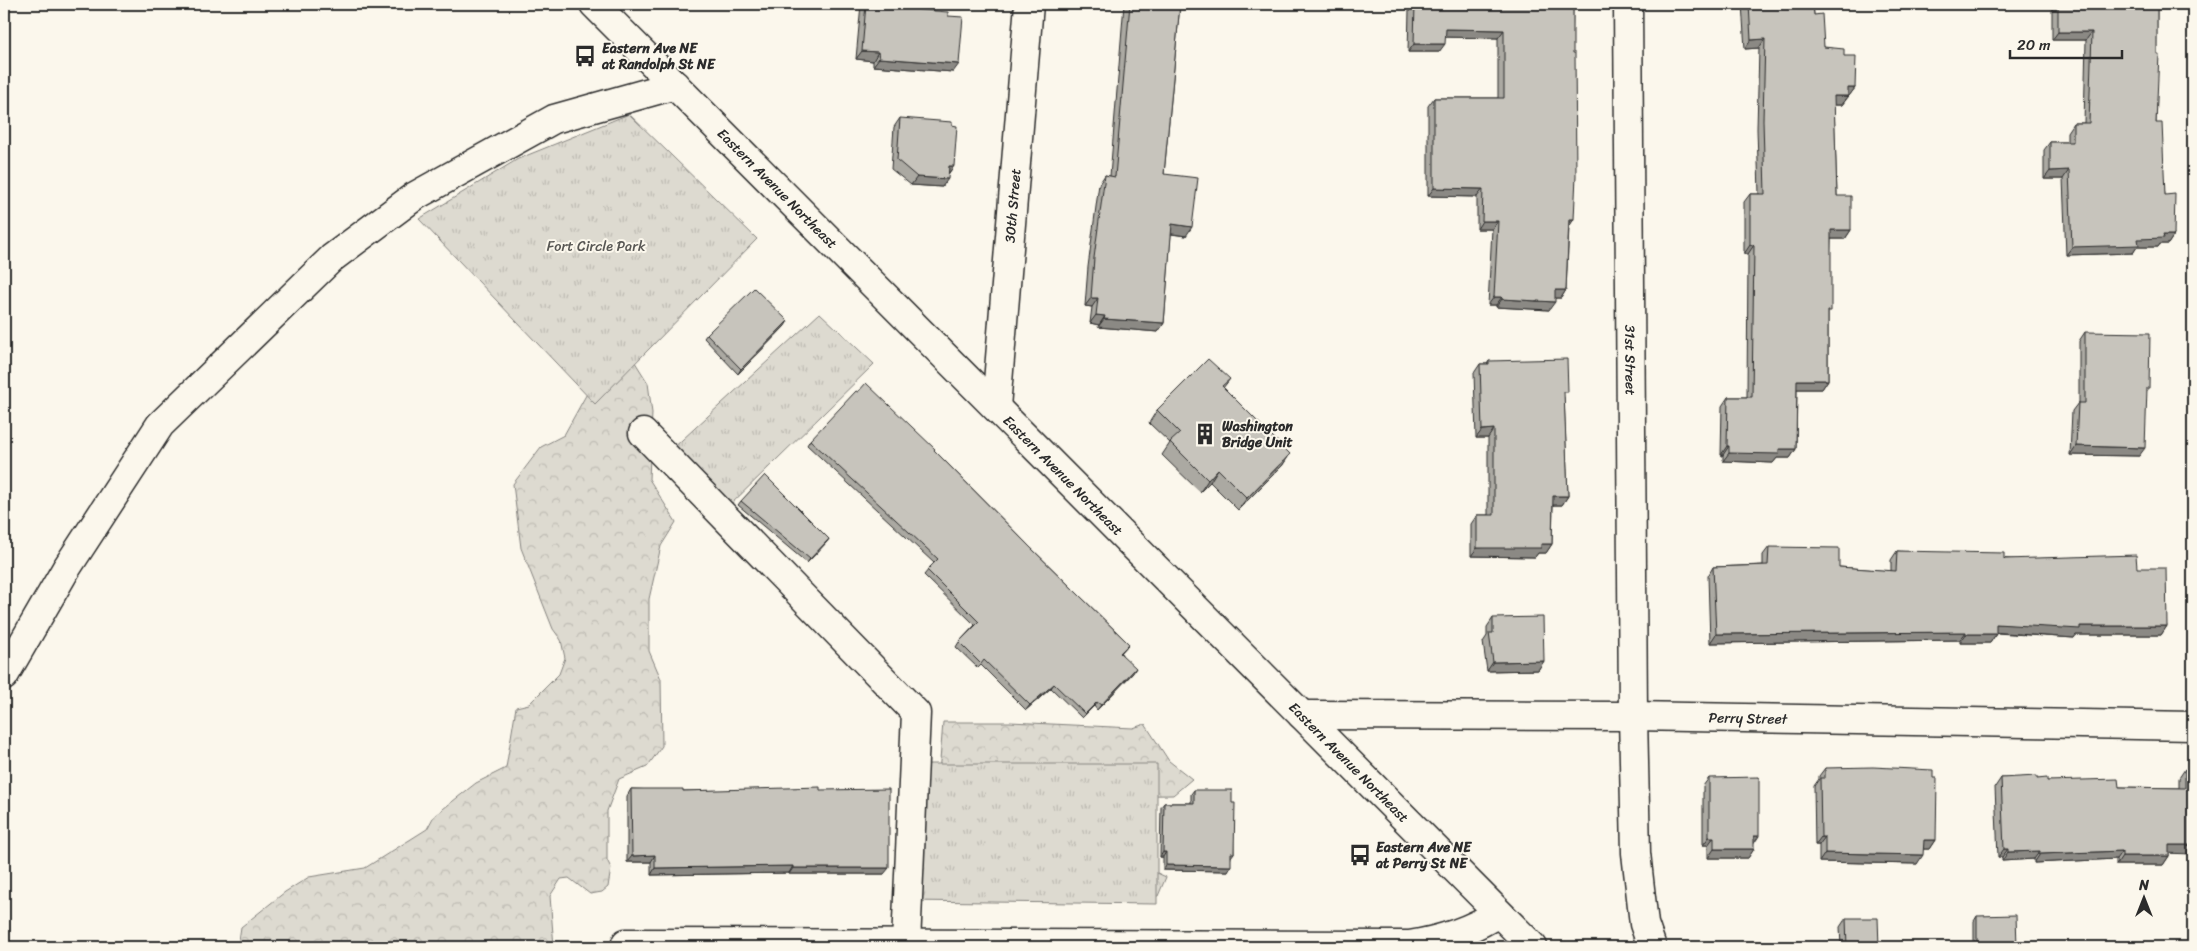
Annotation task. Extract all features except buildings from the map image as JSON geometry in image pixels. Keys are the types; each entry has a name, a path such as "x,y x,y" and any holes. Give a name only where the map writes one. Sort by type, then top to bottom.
{"street":[{"name":"Eastern Avenue Northeast","path":"594,4 1533,947"},
{"name":"30th Street","path":"996,407 1029,4"},
{"name":"31st Street","path":"1628,4 1632,716 1636,853 1644,924 1652,947"},
{"path":"4,676 66,569 160,425 332,258 415,196 554,119 675,85"},
{"path":"643,433 916,713 921,945"},
{"name":"Perry Street","path":"1302,715 1632,716 2193,726"},
{"path":"626,943 1409,945 1443,939 1462,933 1498,912"}],"green space":[{"name":"Fort Circle Park","path":"629,114 757,239 595,404 419,219 518,159"},
{"path":"820,313 874,364 723,512 657,463"},
{"path":"633,359 648,383 652,413 649,479 676,522 661,546 649,599 649,651 661,679 662,746 647,767 619,779 607,811 607,860 611,868 608,887 602,892 590,894 569,878 561,879 550,896 554,947 238,947 241,927 285,892 309,877 365,868 427,829 434,816 476,783 506,768 516,707 529,704 559,674 565,658 561,640 553,629 521,548 513,484 541,447 564,435 590,388"},
{"path":"943,722 1010,722 1133,728 1145,724 1169,761 1192,779 1173,795 1091,796 1144,867 1166,877 1158,896 941,897 937,800"},
{"path":"919,764 1157,764 1157,904 907,901"}],"place":[{"name":"Eastern Ave NE at Randolph St NE","path":"585,56"},
{"name":"Washington Bridge Unit","path":"1205,434"},
{"name":"Eastern Ave NE at Perry St NE","path":"1360,855"}]}
